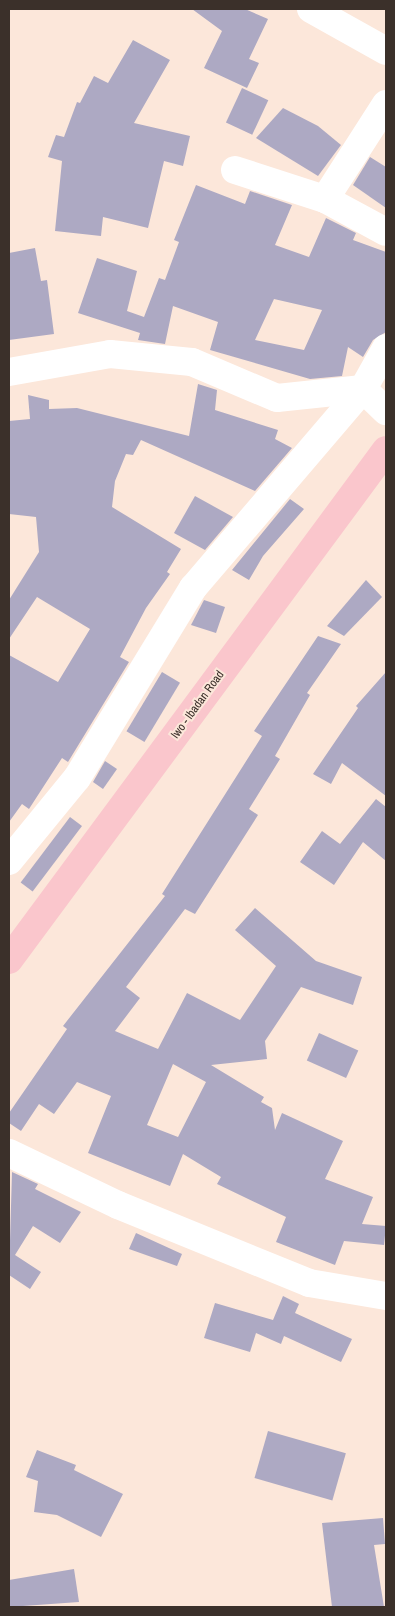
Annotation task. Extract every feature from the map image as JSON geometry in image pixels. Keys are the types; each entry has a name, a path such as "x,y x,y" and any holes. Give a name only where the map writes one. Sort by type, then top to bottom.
{"main road":[{"name":"Iwo - Ibadan Road","path":"9,960 386,450"}],"street":[{"path":"311,9 386,51"},
{"path":"325,199 386,104"},
{"path":"235,170 325,199 386,232"},
{"path":"9,862 77,778 193,588 363,389 386,348"},
{"path":"9,372 110,354 192,362 277,398 363,389 386,410"},
{"path":"9,1153 118,1205 310,1283 386,1296"}],"building":[{"path":"192,9 245,9 268,19 249,59 259,63 247,88 204,68 222,31"},
{"path":"133,40 170,60 134,123 190,136 183,166 164,161 148,228 103,217 101,236 55,231 62,161 48,157 56,135 64,137 77,102 80,103 94,76 108,83"},
{"path":"242,88 268,100 252,135 226,122"},
{"path":"283,108 318,126 341,145 318,176 256,138"},
{"path":"370,157 386,167 386,208 353,185"},
{"path":"196,185 245,204 250,191 292,205 275,245 309,257 326,218 356,233 353,240 386,252 386,332 373,340 363,357 348,347 342,376 310,379 210,350 218,322 173,306 165,344 138,340 140,333 78,313 97,258 137,271 127,311 144,317 159,278 165,280 179,242 174,240","holes":["274,299 322,310 304,350 255,340"]},
{"path":"35,248 41,281 47,280 54,334 9,340 9,253"},
{"path":"198,384 217,390 215,410 278,430 275,439 292,448 255,491 141,440 133,455 126,454 115,481 112,507 181,549 167,572 170,574 146,608 120,657 129,662 68,762 62,758 29,809 22,804 9,822 9,655 58,682 90,629 37,597 9,639 9,600 39,552 36,517 9,514 9,421 30,419 28,395 49,400 49,409 77,408 189,436"},
{"path":"195,496 233,517 205,550 174,533"},
{"path":"290,499 304,509 263,556 249,580 232,570"},
{"path":"366,580 382,597 344,636 327,626"},
{"path":"204,600 225,607 216,633 191,625"},
{"path":"318,636 341,644 307,693 310,695 275,756 280,759 249,809 258,815 195,914 185,909 126,987 140,998 115,1031 158,1049 187,993 240,1020 276,966 235,930 255,908 316,961 362,977 353,1005 301,987 265,1041 267,1059 211,1065 264,1097 261,1102 272,1108 275,1130 282,1113 343,1141 325,1179 373,1197 362,1224 386,1226 384,1245 344,1241 335,1265 276,1242 286,1217 217,1184 221,1177 183,1154 170,1186 88,1153 111,1096 77,1082 54,1114 39,1104 21,1131 9,1123 9,1113 67,1029 63,1026 165,896 162,894 262,736 254,731","holes":["173,1064 206,1082 178,1137 147,1125"]},
{"path":"162,672 180,683 144,742 126,731"},
{"path":"386,672 386,796 342,763 331,784 313,774 358,708 356,706"},
{"path":"105,761 117,769 103,789 93,782"},
{"path":"376,799 386,807 386,861 363,842 334,885 300,862 322,831 340,844"},
{"path":"70,817 82,826 33,892 21,882"},
{"path":"319,1033 358,1050 346,1078 307,1060"},
{"path":"12,1172 38,1184 35,1189 81,1212 60,1243 33,1226 15,1255 41,1272 30,1289 9,1275"},
{"path":"136,1233 182,1254 177,1266 129,1249"},
{"path":"283,1296 299,1304 295,1313 352,1339 341,1362 284,1336 281,1344 256,1333 250,1352 204,1338 215,1303 273,1320"},
{"path":"268,1431 346,1453 332,1500 254,1478"},
{"path":"37,1450 76,1465 74,1470 123,1494 101,1537 57,1515 34,1512 38,1481 26,1477"},
{"path":"383,1518 385,1544 374,1545 384,1607 332,1607 322,1523"},
{"path":"74,1569 79,1602 9,1607 9,1580"}]}
